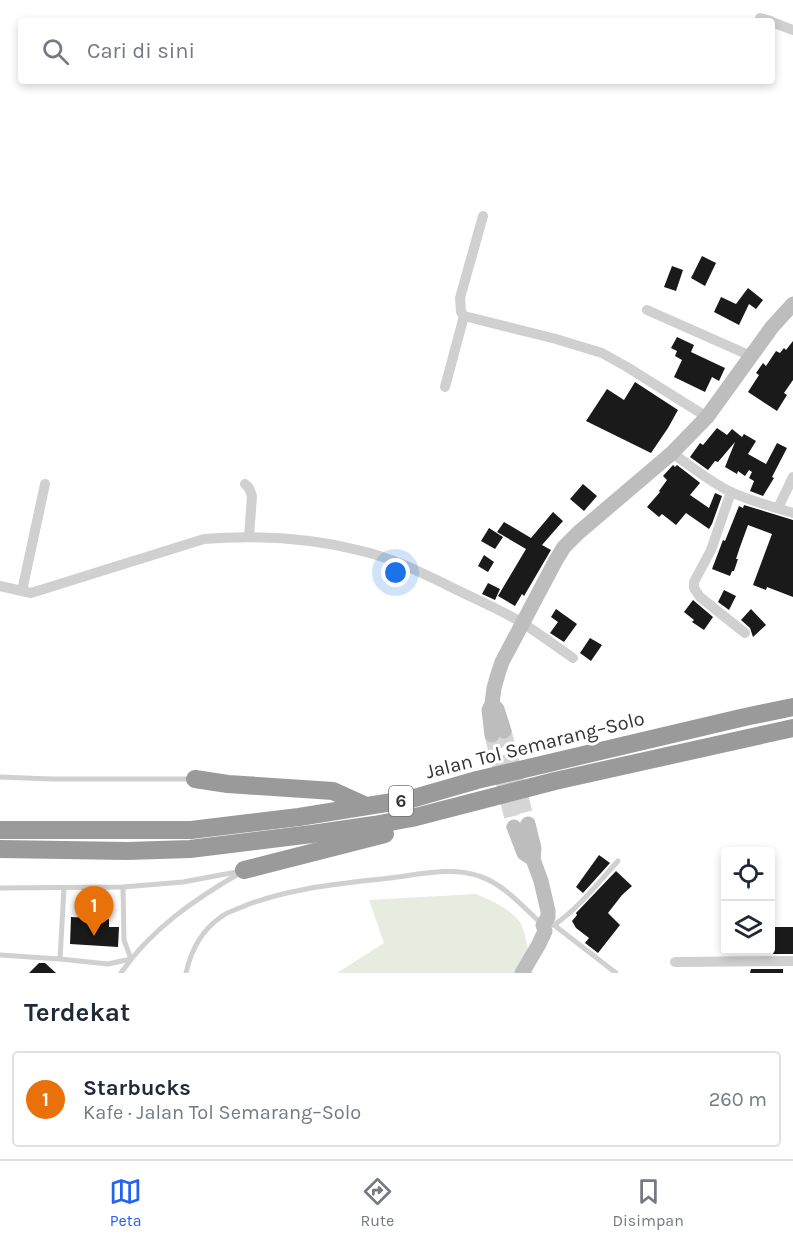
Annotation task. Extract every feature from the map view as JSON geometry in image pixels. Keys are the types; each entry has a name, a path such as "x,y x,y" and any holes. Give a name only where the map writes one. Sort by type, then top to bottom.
{"highway":[{"name":"Jalan Tol Semarang–Solo","path":"0,830 191,830 299,817 411,799 477,780 793,707"},
{"name":"Jalan Tol Semarang–Solo","path":"0,849 127,851 190,849 374,825 462,806 555,781 793,728"},
{"path":"195,778 228,784 333,790 366,806"},
{"path":"244,870 418,825 462,806"}],"street":[{"path":"775,23 793,30"},
{"path":"483,216 460,298 461,312 464,316 602,353 707,417"},
{"path":"498,733 497,709 492,704 498,674 564,548 600,513 672,453 707,417 772,327 793,304"},
{"path":"647,310 751,356"},
{"path":"445,387 464,316"},
{"path":"672,453 731,492 749,500 793,513"},
{"path":"778,508 793,477"},
{"path":"22,591 45,484"},
{"path":"245,484 252,496 249,537"},
{"path":"731,492 711,550 693,586 700,597 745,633"},
{"path":"0,586 31,593 204,539 272,537 363,551 390,560 428,576 523,623 573,658"},
{"path":"521,825 534,848 533,859 548,910 548,925 522,973"},
{"path":"675,962 793,961"}],"lane":[{"path":"0,777 195,778"},
{"path":"548,925 562,920 618,861"},
{"path":"0,888 123,887 183,882 244,870"},
{"path":"121,973 130,959 153,934 214,887 244,870"},
{"path":"186,973 195,946 204,932 222,916 270,897 338,884 446,871 477,875 496,883 548,925 616,973"},
{"path":"123,887 124,940 130,959"},
{"path":"60,959 64,888"},
{"path":"0,955 108,964 130,959"}],"shaded area":[{"path":"476,894 505,909 520,922 533,973 337,973 384,943 369,900"}],"building":[{"path":"702,256 716,263 705,286 691,278"},
{"path":"672,266 683,270 676,291 664,287"},
{"path":"748,288 763,300 756,309 749,304 739,325 714,312 721,297 736,304"},
{"path":"677,337 694,345 691,352 725,368 719,381 712,377 705,392 674,377 682,360 675,356 677,351 671,348"},
{"path":"793,341 793,380 784,393 787,395 777,411 748,392 759,375 756,373 763,363 766,366 776,351 780,353 784,348 786,350"},
{"path":"635,382 678,410 651,453 586,421 607,389 624,400"},
{"path":"717,428 727,435 732,429 742,437 744,434 756,441 748,454 766,464 777,443 787,448 763,496 750,491 754,481 749,478 752,472 749,470 745,476 725,467 735,442 708,470 690,457 700,443 703,445"},
{"path":"673,465 675,467 677,465 700,483 690,495 709,508 715,493 722,496 709,529 686,513 676,525 662,514 659,517 647,507 660,492 667,480 663,476"},
{"path":"583,484 597,496 584,511 570,499"},
{"path":"744,505 793,520 793,597 767,587 766,590 753,585 772,534 748,525 734,571 730,576 712,569 739,506 743,508"},
{"path":"553,512 563,521 542,545 551,550 524,596 522,594 515,606 498,596 526,549 497,532 504,522 531,538"},
{"path":"489,528 503,537 495,549 481,541"},
{"path":"484,555 494,562 488,572 478,566"},
{"path":"488,583 500,589 495,600 482,594"},
{"path":"724,590 736,596 729,610 718,602"},
{"path":"693,600 713,617 704,630 692,622 694,620 684,612"},
{"path":"556,609 577,624 564,642 550,633 558,622 551,617"},
{"path":"751,609 766,625 753,637 750,628 741,620"},
{"path":"590,638 602,645 591,661 580,653"},
{"path":"599,855 610,863 583,893 576,887"},
{"path":"616,871 632,886 608,913 620,925 598,953 585,943 589,938 576,928 572,921 576,913"},
{"path":"71,917 109,919 109,927 119,927 118,947 70,944"},
{"path":"775,927 793,927 793,954 775,954"},
{"path":"39,963 45,963 56,973 29,973"},
{"path":"751,969 783,969 783,973 750,973"}],"tunnel":[{"path":"504,731 528,824"},
{"path":"492,735 514,827"}],"place":[{"name":"Starbucks","path":"94,936"}]}
